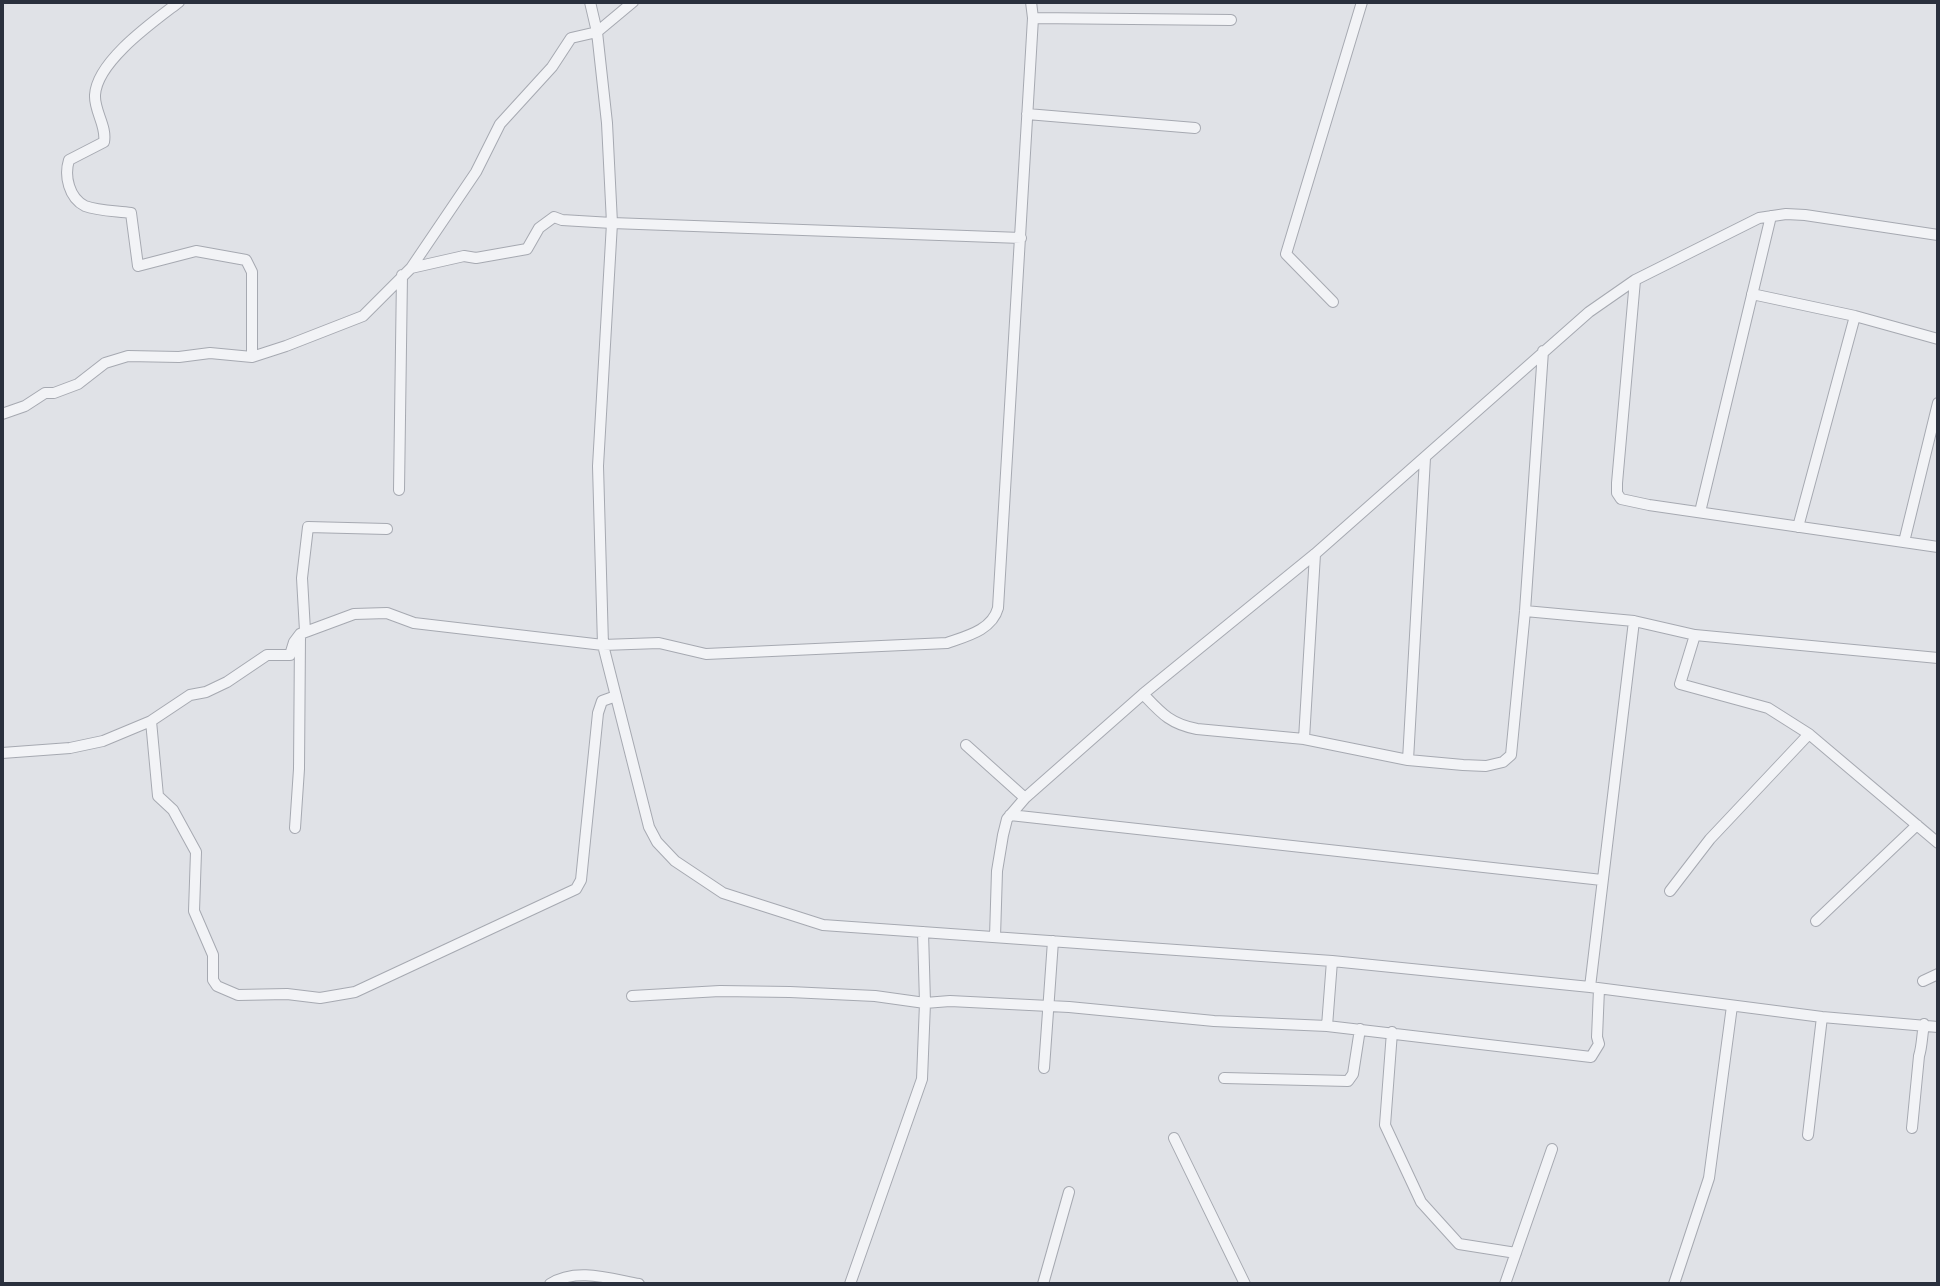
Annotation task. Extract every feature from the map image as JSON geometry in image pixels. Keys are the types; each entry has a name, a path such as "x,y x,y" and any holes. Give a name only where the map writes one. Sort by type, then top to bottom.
{"street":[{"path":"179,2 103,69 94,99 105,135 104,142 69,160 68,184 71,192 85,205 131,213 138,266 196,251 246,260 252,272 252,357"},
{"path":"590,2 597,32 607,122 612,223 598,466 603,645 649,827 657,842 676,861 723,893 823,925 1332,961 1594,988 1822,1017 1938,1027"},
{"path":"2,414 24,406 45,393 54,393 78,384 105,363 128,356 179,357 210,353 252,357 355,320 371,308 406,271 477,172 500,124 552,67 571,38 597,32 633,2"},
{"path":"2,753 28,753 103,741 150,721 190,695 206,692 227,682 267,655 290,655 294,642 303,632 354,614 387,613 414,623 603,645 659,643 706,654 947,643 979,631 991,623 998,608 1021,238 1031,2"},
{"path":"1333,302 1286,254 1362,2"},
{"path":"1032,18 1231,20"},
{"path":"1027,114 1195,128"},
{"path":"995,937 1000,849 1010,815 1025,798 1143,694 1315,554 1589,312 1635,280 1759,218 1805,215 1938,235"},
{"path":"1700,512 1771,216"},
{"path":"406,271 464,256 476,258 527,249 539,228 554,217 562,220 612,223 1021,238"},
{"path":"399,490 406,271"},
{"path":"1635,280 1617,493 1621,499 1938,547"},
{"path":"1752,294 1855,316 1938,339"},
{"path":"1798,527 1855,316"},
{"path":"1143,694 1169,720 1180,726 1304,739 1408,760 1486,766 1503,762 1511,755 1525,611 1544,351"},
{"path":"1904,542 1938,403"},
{"path":"1408,760 1424,458"},
{"path":"295,828 303,632 302,579 308,527 387,529"},
{"path":"1304,739 1315,554"},
{"path":"1525,611 1633,621 1695,635 1938,658"},
{"path":"632,996 720,991 790,992 876,996 925,1003 950,1001 1049,1006 1214,1021 1392,1032 1591,1057 1600,1044 1597,1037 1594,988 1602,880 1633,621"},
{"path":"1695,635 1680,684 1768,708 1809,734 1938,843"},
{"path":"150,721 158,796 173,810 196,852 194,911 213,955 215,984 237,995 287,993 320,998 355,992 576,889 581,880 598,713 602,701 616,696"},
{"path":"1670,891 1710,839 1809,734"},
{"path":"966,746 1025,798"},
{"path":"1010,815 1602,880"},
{"path":"1816,921 1917,824"},
{"path":"850,1284 922,1079 925,1003 923,932"},
{"path":"1044,1068 1053,942"},
{"path":"1327,1026 1332,961"},
{"path":"1923,981 1938,974"},
{"path":"1674,1284 1709,1178 1732,1006"},
{"path":"1808,1135 1822,1017"},
{"path":"1912,1128 1924,1024"},
{"path":"1224,1078 1348,1081 1353,1074 1360,1029"},
{"path":"1392,1032 1385,1125 1421,1202 1459,1244 1516,1254"},
{"path":"1174,1138 1245,1284"},
{"path":"1505,1284 1552,1149"},
{"path":"1043,1284 1069,1192"},
{"path":"550,1284 569,1277 591,1275 639,1284"}]}
